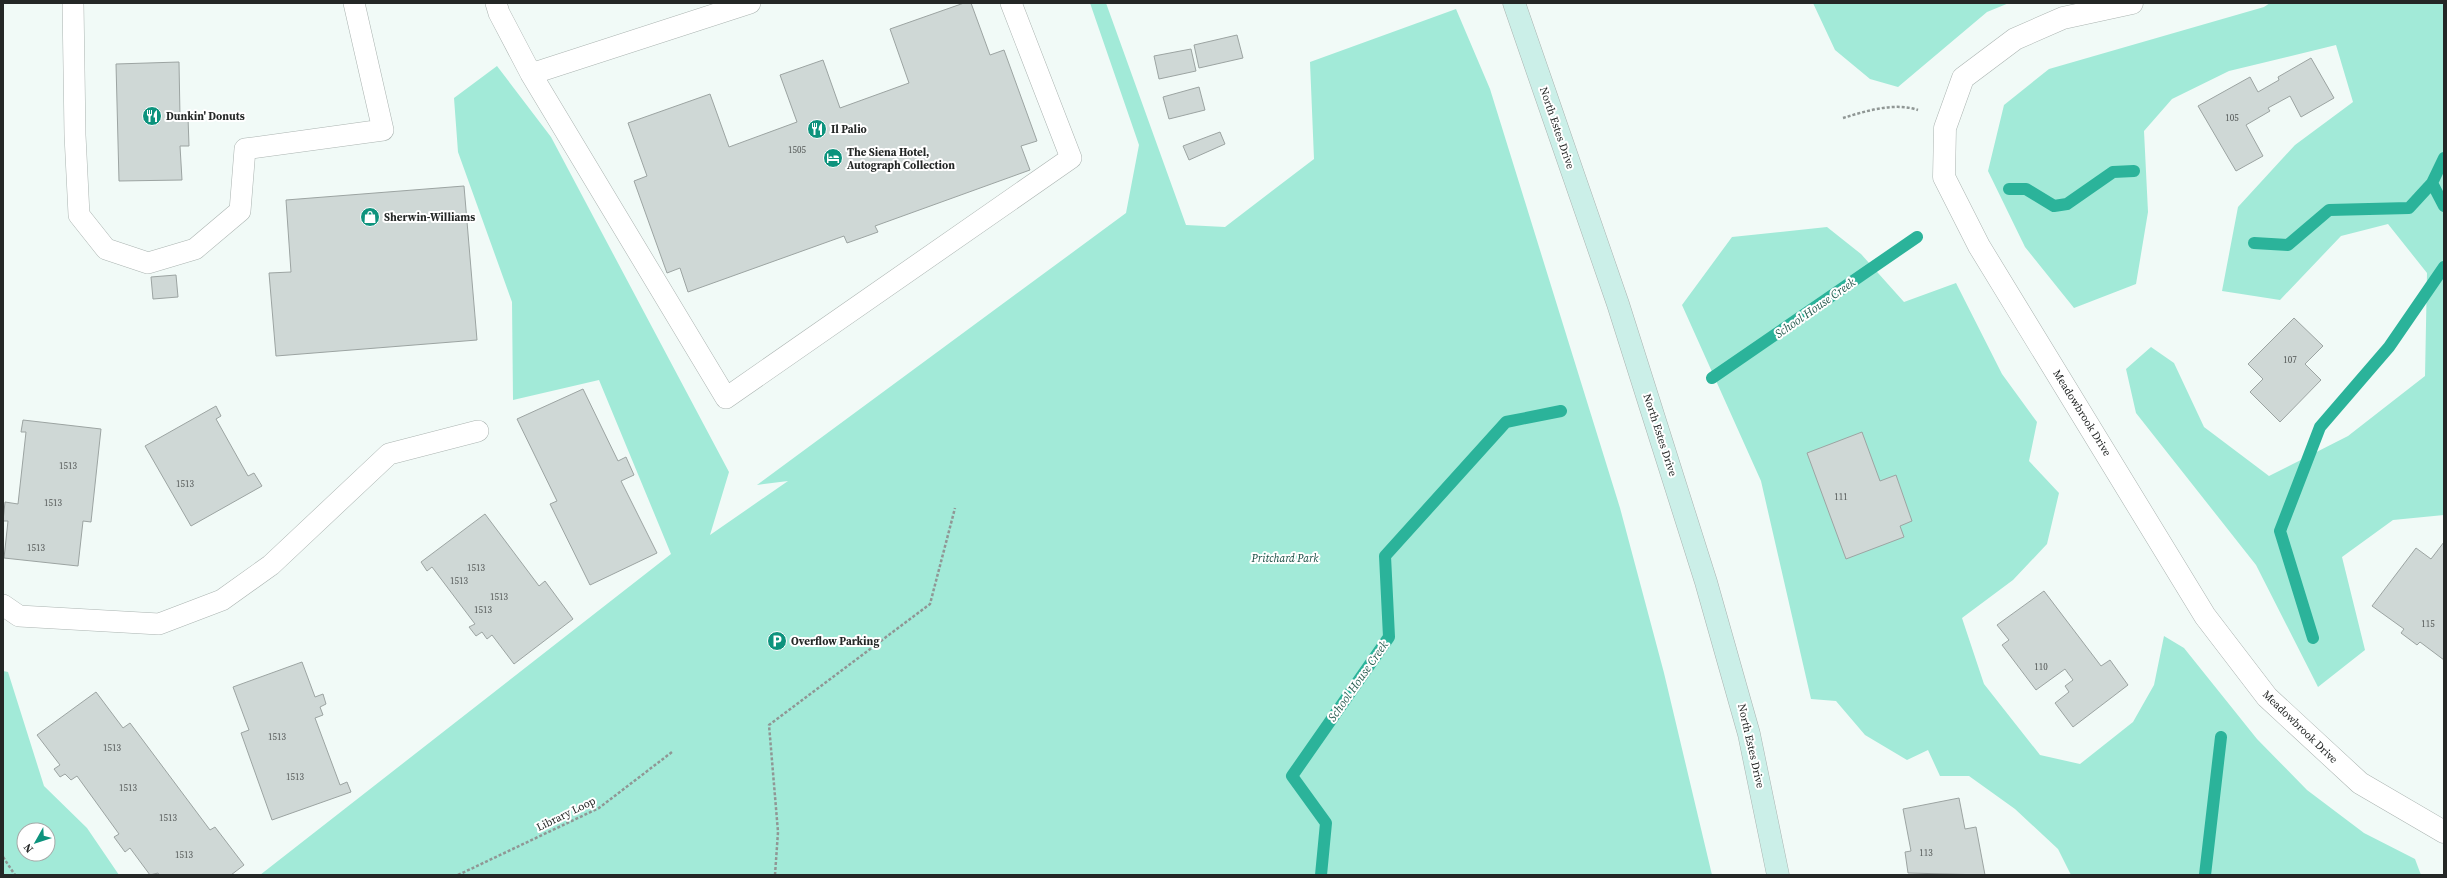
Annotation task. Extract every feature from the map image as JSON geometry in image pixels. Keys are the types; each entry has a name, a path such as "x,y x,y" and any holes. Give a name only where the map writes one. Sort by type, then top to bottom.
{"main road":[{"name":"North Estes Drive","path":"1514,3 1618,304 1706,582 1749,734 1778,875"}],"street":[{"name":"Meadowbrook Drive","path":"2132,3 2063,18 2016,39 1963,78 1945,128 1944,177 1979,246 2205,616 2267,697 2360,783 2444,832"}],"lane":[{"path":"72,3 75,135 79,215 106,249 148,263 195,249 240,211 245,149 383,130 354,3"},
{"path":"496,3 499,13 531,74 726,398 1070,158 1011,3"},
{"path":"531,74 750,3"},
{"path":"3,605 19,616 159,624 222,600 271,565 389,454 478,431"}],"path":[{"path":"1843,118 1869,110 1908,107 1948,119"},
{"path":"775,875 778,832 770,725 930,604 955,508"},
{"name":"Library Loop","path":"458,875 599,808 672,752"},
{"path":"3,857 15,875"}],"green space":[{"name":"Pritchard Park","path":"1090,3 1106,3 1186,225 1225,227 1314,159 1310,62 1456,9 1490,89 1620,508 1664,673 1712,875 260,875 671,554 599,380 513,400 512,302 458,152 454,98 497,66 551,137 729,472 710,535 788,481 757,485 1126,213 1139,145"},
{"path":"1813,3 2009,3 1987,12 1898,87 1870,79 1835,50"},
{"path":"2270,3 2444,3 2444,515 2393,520 2342,557 2365,650 2318,687 2256,565 2136,413 2126,369 2151,347 2174,363 2204,427 2269,476 2348,436 2425,376 2427,273 2388,224 2341,236 2280,300 2222,291 2238,207 2295,145 2353,102 2336,45 2229,71 2172,99 2144,131 2148,212 2136,284 2074,308 2025,247 1988,171 2004,105 2049,69 2264,7"},
{"path":"1827,227 1861,254 1904,302 1956,283 2002,374 2037,422 2029,461 2059,493 2047,544 2013,580 1962,618 1984,684 2040,755 2080,764 2133,722 2154,685 2164,636 2184,648 2257,739 2307,790 2364,833 2415,859 2421,875 2071,875 2058,849 2015,809 1969,776 1940,776 1928,750 1907,760 1865,735 1836,701 1811,699 1761,481 1682,305 1732,237"},
{"path":"3,671 8,672 44,786 87,828 119,875 3,875"}],"building":[{"name":"The Siena Hotel, Autograph Collection","path":"964,3 971,3 990,55 1004,50 1037,141 1021,146 1030,170 875,226 878,232 847,243 844,236 688,292 680,268 667,273 634,181 647,176 628,123 710,94 729,147 797,122 780,75 823,60 840,108 909,83 890,29"},
{"path":"1237,35 1243,58 1199,68 1194,45"},
{"path":"1191,49 1196,71 1159,79 1154,56"},
{"path":"2311,58 2334,98 2301,117 2290,96 2268,108 2270,111 2246,125 2263,156 2236,171 2198,106 2250,77 2258,92 2279,80 2278,77"},
{"path":"179,62 180,117 188,117 189,146 180,146 182,180 119,181 116,64"},
{"path":"1199,87 1205,110 1169,119 1163,97"},
{"path":"1220,132 1225,144 1189,160 1183,146"},
{"path":"464,186 477,340 276,356 269,273 291,272 286,200"},
{"path":"176,275 178,297 153,299 151,277"},
{"path":"2294,318 2323,346 2305,364 2321,380 2280,422 2250,392 2263,379 2248,364"},
{"path":"583,389 618,461 626,457 634,475 621,481 657,553 590,585 550,504 557,501 517,419"},
{"path":"216,406 221,416 216,419 248,476 254,473 262,486 191,526 145,446"},
{"path":"23,420 101,429 91,522 83,521 78,566 4,558 8,521 3,521 5,502 18,504 26,432 21,432"},
{"path":"1862,432 1880,481 1896,475 1912,521 1900,526 1904,537 1846,559 1807,453"},
{"path":"485,514 539,586 545,581 573,619 514,664 492,635 487,639 482,632 476,636 469,627 475,624 432,567 427,571 421,562"},
{"path":"2444,542 2444,660 2420,642 2417,645 2401,633 2404,629 2372,606 2416,548 2431,559"},
{"path":"2044,591 2101,666 2110,660 2128,685 2073,727 2055,703 2069,692 2065,686 2073,680 2065,669 2036,690 2002,645 2009,640 1997,625"},
{"path":"302,662 315,697 323,694 326,704 320,707 323,715 315,718 340,785 347,782 351,792 272,820 241,733 249,730 233,687"},
{"path":"96,692 123,728 130,723 210,830 215,827 244,865 231,875 159,875 158,873 150,875 130,848 125,852 114,837 119,834 77,776 71,780 65,774 60,777 54,769 60,765 37,735"},
{"path":"1959,798 1965,829 1976,827 1985,875 1908,873 1905,852 1911,851 1903,809"}],"waterway":[{"name":"School House Creek","path":"2254,243 2288,245 2329,210 2409,208 2432,183 2444,158"},
{"name":"School House Creek","path":"2009,189 2026,189 2054,206 2067,204 2113,172 2134,171"},
{"path":"2432,183 2444,206"},
{"name":"School House Creek","path":"1712,378 1917,237"},
{"path":"2313,638 2280,531 2320,427 2389,347 2444,267"},
{"name":"School House Creek","path":"1321,875 1326,823 1292,776 1389,637 1385,556 1506,422 1561,411"},
{"path":"2205,875 2221,737"}],"place":[{"name":"Dunkin' Donuts","path":"152,116"},
{"name":"Il Palio","path":"817,129"},
{"name":"The Siena Hotel, Autograph Collection","path":"833,158"},
{"name":"Sherwin-Williams","path":"370,217"},
{"name":"Overflow Parking","path":"777,641"}]}
